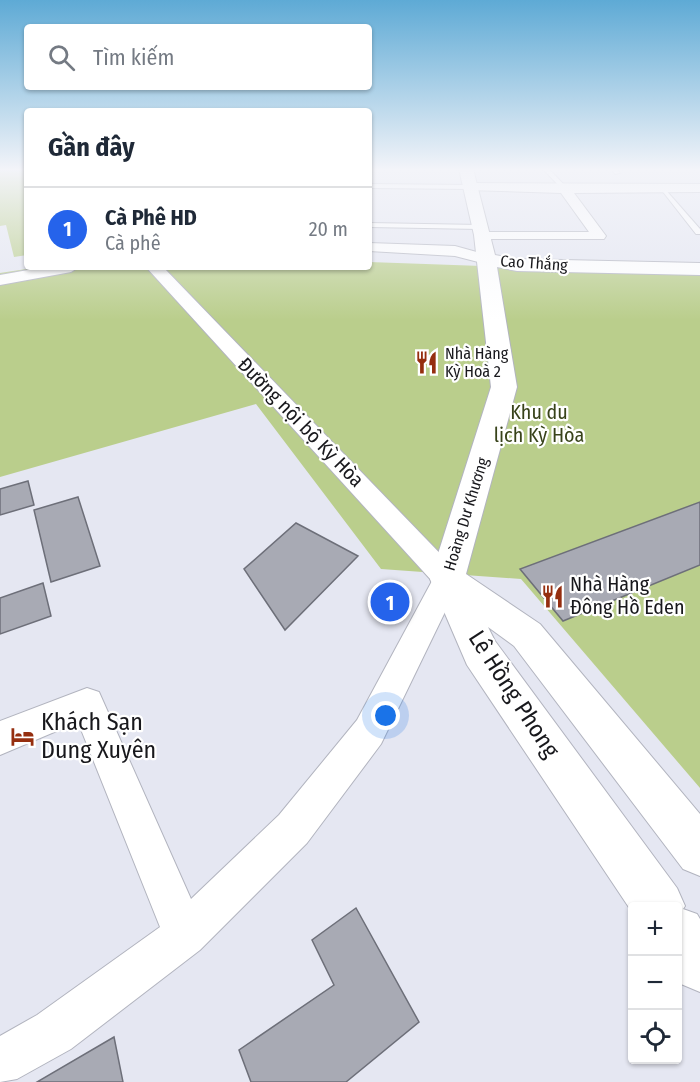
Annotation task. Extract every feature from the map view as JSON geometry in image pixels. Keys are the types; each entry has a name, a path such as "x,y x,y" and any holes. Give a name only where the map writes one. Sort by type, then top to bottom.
{"street":[{"name":"Hoàng Dư Khương","path":"447,579 504,387 478,219"},
{"path":"483,240 599,236 587,219"},
{"name":"Cao Thắng","path":"372,247 455,251 483,240 517,265 700,270"},
{"path":"0,280 55,270"},
{"name":"Đường nội bộ Kỳ Hòa","path":"157,270 447,579"},
{"path":"0,1062 54,1032 184,935 293,829 369,732 447,579"},
{"name":"Lê Hồng Phong","path":"447,579 527,635 700,852"},
{"name":"Lê Hồng Phong","path":"447,579 481,653 656,902"},
{"path":"0,738 87,703 184,935"},
{"path":"682,939 700,965"}],"lane":[{"path":"372,225 483,240"}],"green space":[{"path":"0,219 24,219 24,255 14,257 6,225 0,226"},
{"name":"Khu du lịch Kỳ Hòa","path":"372,262 700,274 700,788 521,579 381,569 256,404 0,477 0,273 24,269 372,270"}],"building":[{"path":"28,481 34,505 0,515 0,489"},
{"path":"78,497 100,566 51,582 34,510"},
{"path":"700,502 700,565 563,621 520,569"},
{"path":"296,523 358,556 285,630 244,569"},
{"path":"43,583 51,616 0,634 0,598"},
{"path":"356,908 419,1022 346,1082 251,1082 239,1050 334,985 312,940"},
{"path":"114,1037 123,1082 37,1082"}],"place":[{"name":"Nhà Hàng Kỳ Hoà 2","path":"427,362"},
{"name":"Nhà Hàng Đông Hồ Eden","path":"552,596"},
{"name":"Cà Phê HD","path":"390,602"},
{"name":"Khách Sạn Dung Xuyên","path":"23,736"}]}
